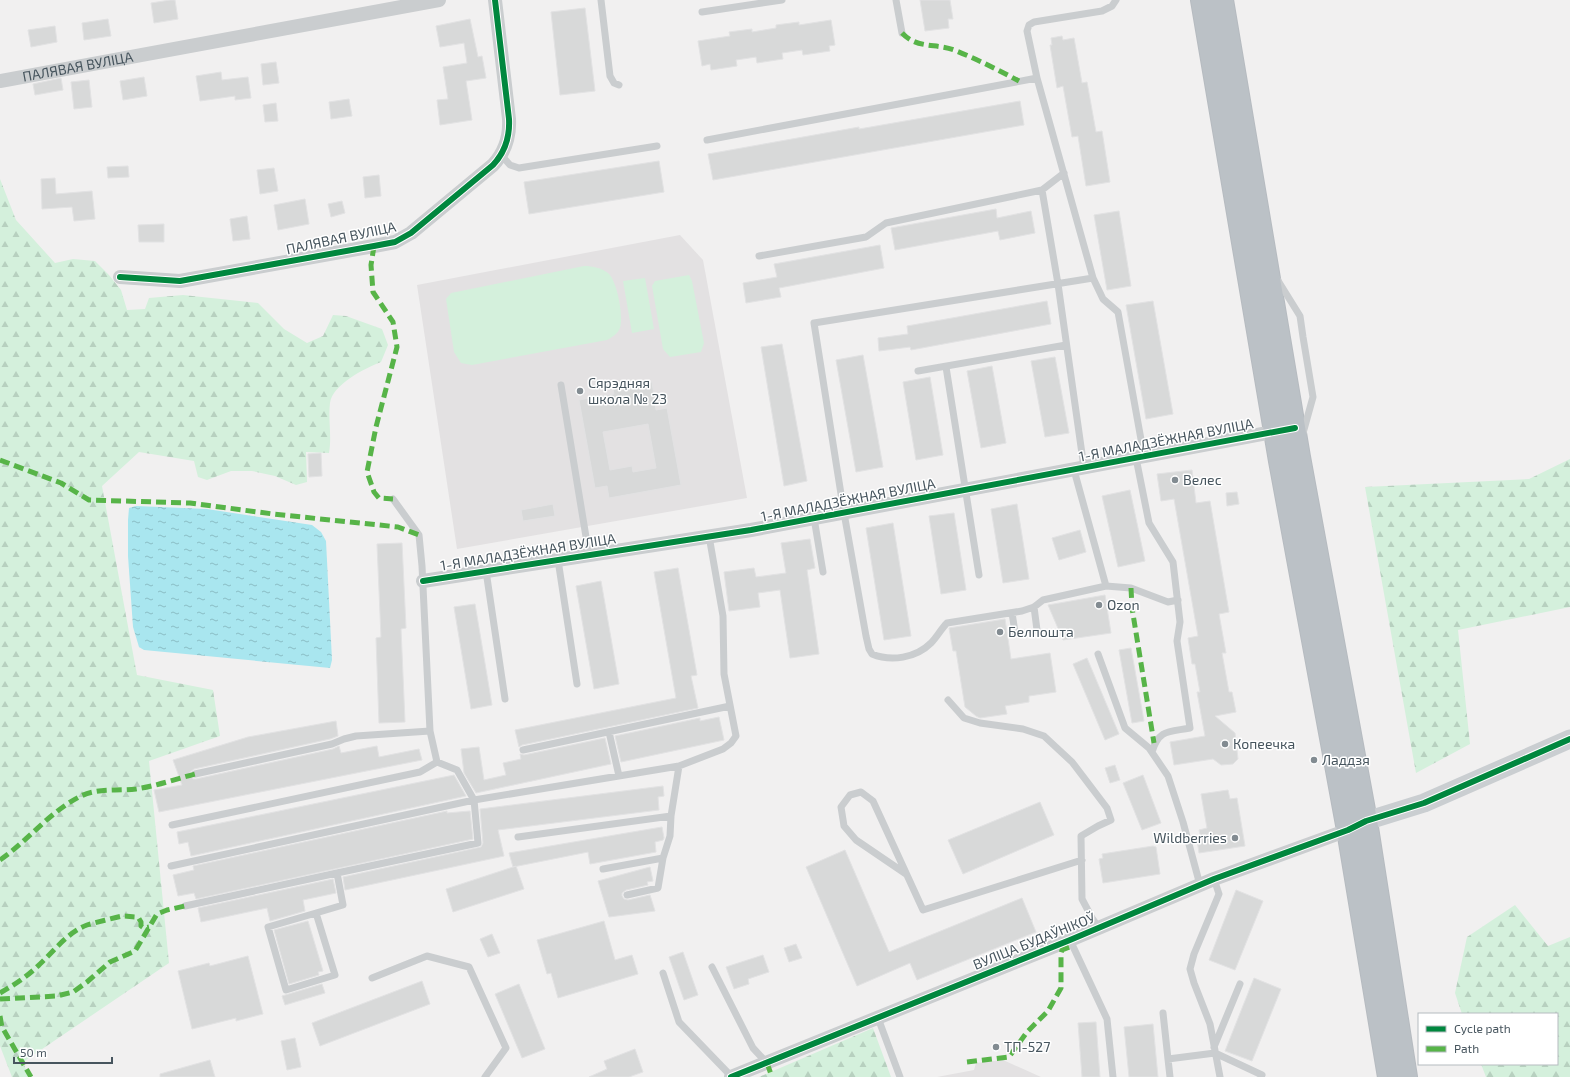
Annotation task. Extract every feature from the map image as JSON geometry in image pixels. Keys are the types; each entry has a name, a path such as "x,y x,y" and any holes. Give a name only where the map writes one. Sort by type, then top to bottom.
{"highway":[{"path":"1202,0 1289,436 1357,826 1401,1041 1410,1077"},
{"path":"1222,0 1266,262 1289,436 1357,826 1389,1077"},
{"path":"1401,1041 1406,1077"}],"street":[{"name":"ПАЛЯВАЯ ВУЛІЦА","path":"0,81 439,0"},
{"name":"ПАЛЯВАЯ ВУЛІЦА","path":"120,277 180,282 395,242 411,233 498,160 508,138 509,119 494,0"},
{"name":"1-Я МАЛАДЗЁЖНАЯ ВУЛІЦА","path":"423,582 751,530 1140,457 1289,436"},
{"path":"1357,826 1424,803 1570,739"},
{"name":"ВУЛІЦА БУДАЎНІКОЎ","path":"732,1077 1070,940 1214,879 1357,826"}],"lane":[{"path":"600,0 610,76 614,83 619,85"},
{"path":"702,12 782,0"},
{"path":"896,0 902,33"},
{"path":"1116,0 1112,6 1102,11 1034,22 1029,25 1028,31 1037,78 1093,278 1103,299 1118,312 1149,523 1173,562 1180,622 1177,642 1190,728 1162,733 1157,739 1152,752"},
{"path":"707,140 1037,78"},
{"path":"501,155 511,166 519,168 657,146"},
{"path":"759,256 866,237 886,223 1042,190 1064,173"},
{"path":"1042,190 1058,284 1079,469 1106,586"},
{"path":"1093,278 814,322 844,513 869,649 872,654 888,658 898,658 910,655 922,650 930,644 947,623 1012,613 1034,607 1043,600 1106,586 1131,588 1168,602 1178,600"},
{"path":"918,371 1066,345"},
{"path":"946,367 979,575"},
{"path":"561,385 589,555"},
{"path":"393,499 419,535 423,582 430,731 437,762"},
{"path":"814,518 823,572"},
{"path":"171,866 474,800 679,766 722,749 731,743 736,736 724,674 723,616 709,536"},
{"path":"558,560 577,684"},
{"path":"486,571 505,699"},
{"path":"1034,607 1037,630"},
{"path":"1012,613 1015,632"},
{"path":"1098,654 1125,728 1152,752 1162,766 1172,788 1200,885"},
{"path":"948,700 964,718 980,723 1023,728 1044,736 1072,762 1107,808 1111,820 1081,836 1082,899 1099,928"},
{"path":"523,750 730,706"},
{"path":"195,774 332,744 356,736 430,731"},
{"path":"609,732 619,776"},
{"path":"185,906 478,843 474,800 457,770 437,762"},
{"path":"172,825 420,772 437,762"},
{"path":"626,895 658,888 662,858 670,836 671,816 679,766"},
{"path":"906,874 856,840 844,826 841,807 850,795 862,792 873,801 923,910 1082,860"},
{"path":"518,837 671,816"},
{"path":"603,869 662,858"},
{"path":"316,913 334,975 286,990 268,927 343,905 336,873"},
{"path":"1214,879 1219,894 1194,954 1190,969 1210,1024 1220,1077"},
{"path":"1070,940 1107,1019 1113,1077"},
{"path":"372,978 427,956 468,967 506,1048 485,1077"},
{"path":"712,967 753,1048 766,1063"},
{"path":"663,973 679,1022 732,1077"},
{"path":"1214,1050 1240,984"},
{"path":"1163,1013 1170,1077"},
{"path":"878,1018 900,1077"},
{"path":"1168,1060 1214,1050 1262,1075 1261,1077"}],"shaded area":[{"name":"Сярэдняя школа № 23","path":"680,235 703,260 747,498 457,549 417,285"},
{"path":"1003,1060 1041,1077 937,1077 974,1070 976,1063"}],"green space":[{"path":"0,179 16,220 55,263 73,259 95,261 121,290 127,310 145,309 149,298 183,295 258,303 284,329 307,343 323,336 333,315 346,316 382,329 388,345 381,362 350,378 332,396 330,403 329,453 306,452 307,482 296,485 275,476 252,471 231,471 207,480 198,477 194,461 139,452 102,486 137,675 213,690 220,736 149,761 169,963 23,1062 29,1077 12,1077 0,1046"},
{"path":"584,266 591,266 605,271 614,283 621,309 621,325 614,336 607,340 472,365 461,363 454,352 446,299 451,293"},
{"path":"689,275 692,281 704,343 701,352 670,357 663,349 652,286 655,281"},
{"path":"645,278 654,329 632,333 623,281"},
{"path":"1570,459 1570,607 1458,630 1470,744 1416,773 1365,487 1529,479"},
{"path":"1515,905 1548,946 1570,937 1570,1077 1486,1077 1481,1065 1558,1065 1558,1013 1462,1013 1455,993 1467,937"},
{"path":"873,1028 891,1077 759,1077"}],"water":[{"path":"136,506 207,509 312,525 321,532 326,541 332,660 330,668 144,650 139,647 133,627 128,556 129,508"}],"building":[{"path":"175,0 178,19 154,23 151,3"},
{"path":"920,0 950,0 953,19 948,19 949,28 925,31"},
{"path":"585,8 595,91 560,95 551,12"},
{"path":"108,19 111,36 84,40 82,23"},
{"path":"470,19 478,57 482,56 486,78 466,81 472,120 440,125 437,100 448,99 443,67 467,63 464,43 440,47 436,26"},
{"path":"831,20 835,45 829,46 830,51 803,55 802,50 782,53 783,59 757,63 756,57 736,60 737,66 711,70 710,64 702,66 698,41 730,36 729,32 752,29 752,32 776,28 776,25 799,22 799,25"},
{"path":"55,26 57,42 31,47 28,30"},
{"path":"1062,36 1063,40 1074,38 1082,83 1087,82 1096,132 1102,131 1110,182 1086,186 1078,136 1072,137 1063,86 1057,88 1050,45 1052,45 1051,38"},
{"path":"276,62 279,83 263,85 261,64"},
{"path":"221,72 222,80 248,77 251,98 235,100 235,96 200,101 196,76"},
{"path":"144,77 147,96 123,100 120,81"},
{"path":"61,78 63,90 35,95 33,84"},
{"path":"89,80 92,107 74,109 71,82"},
{"path":"349,99 352,116 331,119 329,102"},
{"path":"1020,101 1024,125 713,180 708,154 859,127 859,129"},
{"path":"276,103 278,121 265,122 263,105"},
{"path":"659,161 664,192 529,214 524,182"},
{"path":"128,166 129,177 108,178 107,167"},
{"path":"274,168 278,191 260,194 257,170"},
{"path":"379,175 381,196 365,198 363,177"},
{"path":"55,178 56,194 92,191 95,219 74,221 72,207 42,209 41,179"},
{"path":"305,199 309,224 278,230 274,205"},
{"path":"342,201 345,213 331,217 328,204"},
{"path":"996,209 997,218 1031,211 1035,233 1000,240 998,231 895,250 891,228"},
{"path":"1119,211 1131,286 1107,290 1094,215"},
{"path":"247,216 250,239 233,241 230,219"},
{"path":"164,224 164,242 139,242 138,225"},
{"path":"880,245 884,268 779,288 781,297 746,303 743,283 777,277 774,264"},
{"path":"1047,301 1051,324 911,350 910,347 879,351 878,338 908,334 907,326"},
{"path":"1153,301 1173,414 1146,419 1126,305"},
{"path":"782,344 807,481 784,486 761,347"},
{"path":"863,355 883,467 856,472 836,360"},
{"path":"1055,357 1069,433 1045,437 1031,361"},
{"path":"992,366 1006,443 981,448 967,371"},
{"path":"930,377 943,455 916,460 903,382"},
{"path":"652,382 656,410 667,408 681,485 609,498 607,486 595,488 579,400 614,394 613,389","holes":["648,424 656,468 633,472 632,466 610,470 603,432"]},
{"path":"321,453 322,476 309,477 308,454"},
{"path":"1192,470 1196,503 1210,501 1229,612 1219,614 1226,653 1222,653 1229,692 1232,692 1236,712 1215,716 1235,733 1238,759 1233,764 1221,765 1213,759 1174,765 1170,742 1205,736 1197,692 1200,692 1195,664 1192,664 1188,638 1198,636 1174,499 1161,501 1157,474"},
{"path":"1130,490 1145,561 1118,567 1102,496"},
{"path":"1237,492 1239,504 1227,506 1226,493"},
{"path":"553,504 555,516 523,521 521,510"},
{"path":"1017,504 1029,579 1003,583 991,509"},
{"path":"954,513 966,590 941,594 929,516"},
{"path":"893,523 911,636 884,640 866,528"},
{"path":"1080,530 1086,552 1059,560 1052,538"},
{"path":"810,539 815,568 807,570 819,654 790,658 780,590 758,593 760,607 729,611 724,572 754,568 756,577 786,573 781,543"},
{"path":"402,543 406,628 401,629 405,722 379,723 376,638 381,637 377,544"},
{"path":"678,568 697,675 691,676 698,708 522,745 519,747 515,730 676,698 654,572"},
{"path":"601,581 619,684 594,689 576,586"},
{"path":"1105,595 1111,633 1063,640 1048,605"},
{"path":"475,604 492,705 471,709 454,607"},
{"path":"1005,619 1011,659 1050,653 1056,692 1029,696 1029,702 1005,706 1007,714 980,718 965,707 956,651 953,651 949,628"},
{"path":"1131,648 1144,721 1132,723 1119,650"},
{"path":"1087,658 1119,734 1105,740 1073,664"},
{"path":"719,717 724,740 621,762 615,736 700,718 700,721"},
{"path":"336,721 338,736 330,739 194,769 190,772 190,775 193,779 196,779 333,749 339,746 341,753 377,746 379,757 419,749 422,760 159,812 154,790 182,785 173,760 248,737"},
{"path":"605,738 611,764 476,793 464,773 461,749 479,747 484,780 506,775 503,763 521,759 520,754 524,755"},
{"path":"1115,765 1120,780 1110,783 1105,768"},
{"path":"454,775 466,796 191,856 188,842 179,844 177,832"},
{"path":"1143,775 1161,823 1142,830 1123,783"},
{"path":"663,786 664,796 658,797 659,810 498,830 504,856 345,890 343,877 481,847 483,843 480,809"},
{"path":"1228,790 1230,799 1237,798 1245,846 1199,853 1197,840 1201,839 1199,830 1207,828 1201,794"},
{"path":"1040,802 1054,835 963,874 948,840"},
{"path":"447,811 447,813 470,811 473,839 196,899 194,893 178,896 173,875 194,870 193,866"},
{"path":"662,827 664,838 663,840 655,842 656,852 590,864 588,852 513,867 509,853"},
{"path":"1153,846 1156,847 1160,874 1103,883 1099,859 1103,858 1102,854"},
{"path":"845,850 889,952 1022,898 1036,932 917,980 910,963 857,986 806,867"},
{"path":"516,866 524,889 453,912 446,889"},
{"path":"650,867 653,881 647,882 648,885 626,890 622,893 622,896 624,899 628,900 650,895 655,911 609,917 598,881"},
{"path":"333,879 336,893 303,900 305,911 270,921 267,908 201,922 198,908"},
{"path":"1236,890 1263,901 1235,970 1209,960"},
{"path":"308,921 323,971 318,972 319,975 289,984 274,930"},
{"path":"604,921 615,960 632,955 638,974 558,998 551,973 547,974 537,940"},
{"path":"492,934 500,953 488,957 480,939"},
{"path":"796,944 802,958 789,962 784,948"},
{"path":"683,952 698,995 684,1000 669,957"},
{"path":"763,955 769,972 748,979 749,984 734,989 726,967"},
{"path":"248,956 263,1014 236,1021 236,1018 192,1029 178,971 209,963 210,966"},
{"path":"1254,978 1281,989 1252,1061 1225,1051"},
{"path":"422,981 430,1004 320,1046 312,1023"},
{"path":"322,984 325,993 285,1005 282,996"},
{"path":"519,984 545,1049 522,1058 495,994"},
{"path":"1096,1022 1100,1077 1082,1077 1078,1023"},
{"path":"1153,1024 1158,1077 1129,1077 1124,1027"},
{"path":"295,1038 301,1067 287,1070 281,1041"},
{"path":"635,1049 643,1072 629,1077 589,1077 607,1069 604,1061"},
{"path":"210,1060 215,1077 160,1077 160,1074"}],"marked path":[{"path":"902,33 920,44 947,48 963,53 1019,81"},
{"path":"374,246 371,265 373,292 393,322 397,347 376,427 367,472 374,492 379,498 393,499"},
{"path":"0,460 61,483 89,500 190,503 273,514 398,527 419,535"},
{"path":"1131,588 1132,608 1154,743"},
{"path":"0,860 59,810 87,793 143,788 195,774"},
{"path":"0,999 57,996 73,992 110,962 135,951 157,914 185,906"},
{"path":"0,993 26,976 67,937 80,928 123,916 138,917 141,922 141,926 144,928 149,927"},
{"path":"967,1062 1009,1057 1027,1032 1048,1011 1061,988 1062,950 1072,946"},
{"path":"0,1016 2,1027 31,1077"},
{"path":"767,1063 772,1077"}],"cycle path":[{"path":"120,277 180,281 395,242 411,233 493,165 501,155 506,144 509,132 509,119 495,0"},
{"path":"423,581 751,530 1295,428"},
{"path":"731,1077 1070,940 1214,879 1348,830 1366,821 1424,803 1570,739"}],"place":[{"name":"Сярэдняя школа № 23","path":"580,391"},
{"name":"Велес","path":"1175,480"},
{"name":"Ozon","path":"1099,605"},
{"name":"Белпошта","path":"1000,632"},
{"name":"Копеечка","path":"1225,744"},
{"name":"Ладдзя","path":"1314,760"},
{"name":"Wildberries","path":"1235,838"},
{"name":"ТП-527","path":"996,1047"}]}
